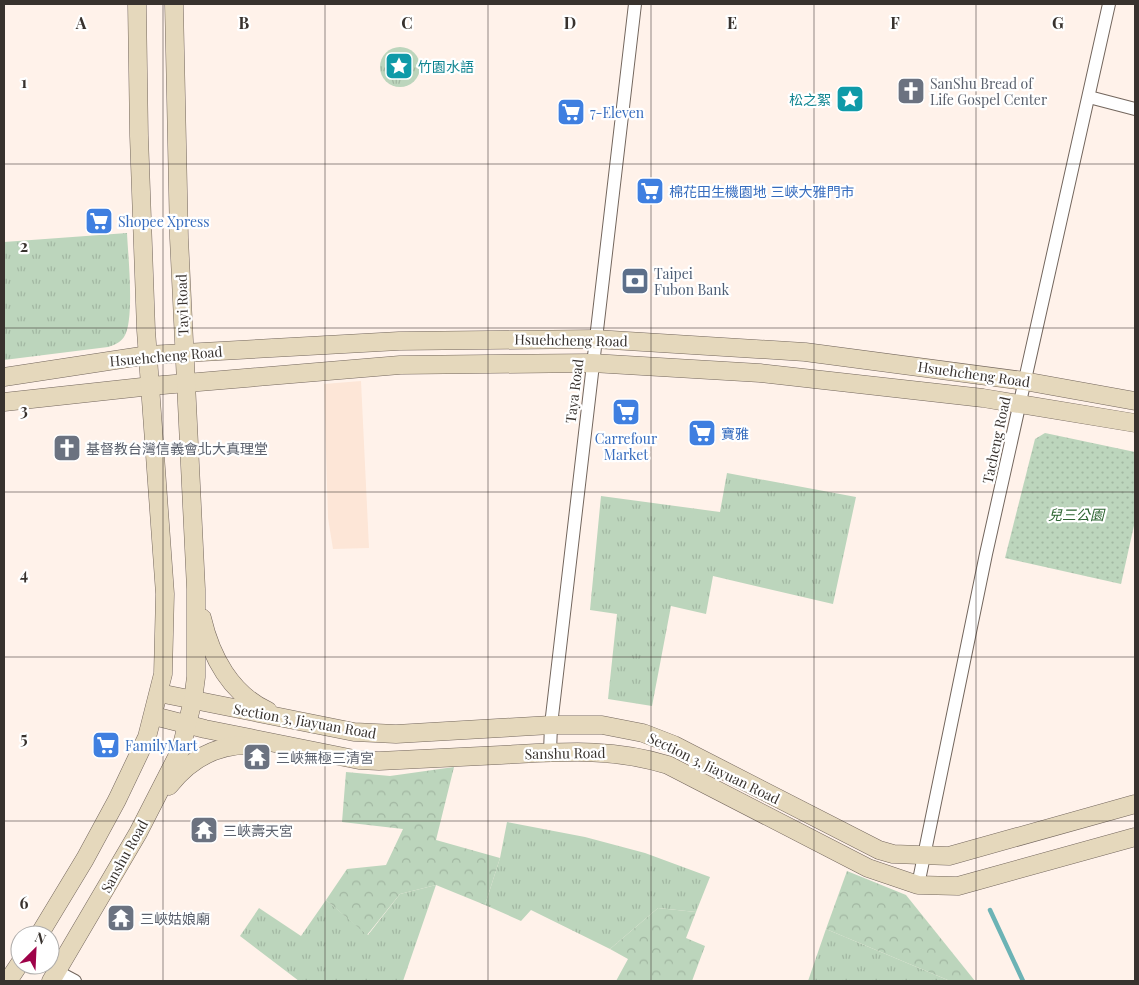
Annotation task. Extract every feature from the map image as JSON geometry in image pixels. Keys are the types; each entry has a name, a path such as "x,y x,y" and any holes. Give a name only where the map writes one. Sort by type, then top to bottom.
{"street":[{"path":"45,925 117,800 147,737 154,716 163,674 165,594 148,355 139,136 137,4"},
{"name":"Tayi Road","path":"174,4 184,354 196,590 197,659 193,700 187,725"},
{"name":"Taya Road","path":"550,752 551,725 592,363 635,4"},
{"name":"Tacheng Road","path":"918,885 1024,381 1090,97 1109,4"},
{"path":"1090,97 1135,109"},
{"name":"Hsuehcheng Road","path":"4,377 148,355 399,341 595,338 804,352 1024,381 1135,401"},
{"name":"Hsuehcheng Road","path":"4,402 150,386 400,365 592,363 760,373 1020,404 1135,423"},
{"path":"196,590 205,630 216,659 231,683 258,707 287,720"},
{"name":"Section 3, Jiayuan Road","path":"159,693 354,732 396,734 602,724 643,733 674,745 879,850 893,854 923,857 949,856 1135,804"},
{"name":"Sanshu Road","path":"154,716 187,725 358,760 380,761 550,752 610,752 637,756 668,765 868,868 918,885"},
{"name":"Sanshu Road","path":"55,976 138,833 181,749 187,725"},
{"path":"138,833 180,772 209,752 233,744 302,748"},
{"path":"918,885 958,886 1135,837"},
{"path":"55,976 75,981"}],"shaded area":[{"path":"361,381 369,548 333,549 328,518 324,384"}],"green space":[{"path":"400,47 414,53 420,67 414,81 400,87 386,81 380,67 386,53"},
{"path":"127,233 130,303 127,329 124,337 117,344 108,347 4,360 4,242"},
{"name":"兒三公園","path":"1045,433 1135,452 1135,521 1121,584 1005,558 1035,439"},
{"path":"727,473 856,497 833,604 713,576 706,614 671,606 652,706 608,699 617,614 590,610 601,496 720,512"},
{"path":"454,767 436,840 500,858 485,905 436,885 400,894 367,935 326,900 347,869 386,865 403,829 342,822 346,772 390,776"},
{"path":"507,822 585,837 645,853 710,877 696,912 658,908 610,949 531,910 521,921 485,905 500,858"},
{"path":"847,871 906,895 975,981 950,981 826,929"},
{"path":"436,885 403,981 299,981 240,936 259,908 301,936 326,900 368,935 400,894"},
{"path":"658,908 696,912 686,938 705,946 692,981 616,981 628,959 610,949"},
{"path":"826,929 950,981 808,981"}],"waterway":[{"path":"990,910 1023,981"}],"place":[{"name":"竹園水語","path":"399,66"},
{"name":"SanShu Bread of Life Gospel Center","path":"911,91"},
{"name":"松之絮","path":"850,99"},
{"name":"7-Eleven","path":"571,112"},
{"name":"棉花田生機園地 三峽大雅門市","path":"650,191"},
{"name":"Shopee Xpress","path":"99,221"},
{"name":"Taipei Fubon Bank","path":"635,281"},
{"name":"Carrefour Market","path":"626,412"},
{"name":"寶雅","path":"702,433"},
{"name":"基督教台灣信義會北大真理堂","path":"67,448"},
{"name":"FamilyMart","path":"106,745"},
{"name":"三峽無極三清宮","path":"257,757"},
{"name":"三峽壽天宮","path":"204,830"},
{"name":"三峽姑娘廟","path":"121,918"}]}
